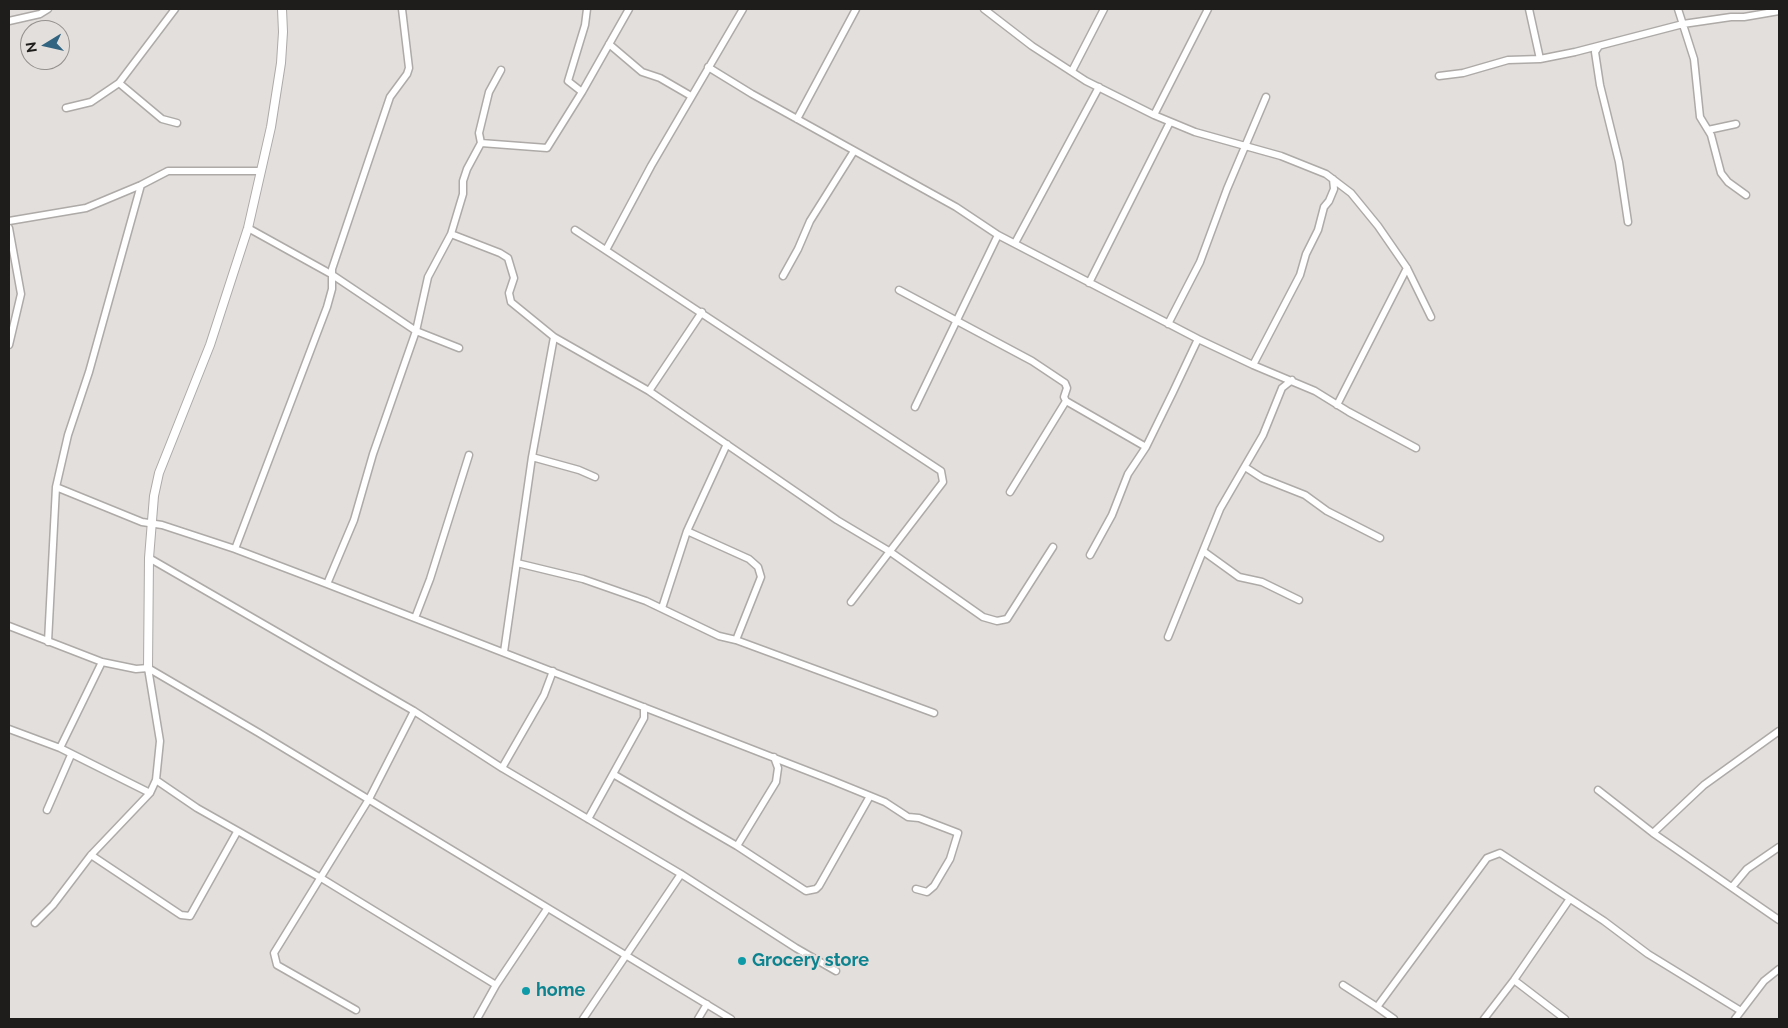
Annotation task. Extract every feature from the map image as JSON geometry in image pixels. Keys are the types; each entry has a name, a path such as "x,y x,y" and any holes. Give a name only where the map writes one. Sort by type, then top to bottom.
{"street":[{"path":"9,20 40,14 48,9"},
{"path":"66,108 91,102 119,83 174,9"},
{"path":"34,923 53,905 91,855 150,793 156,780 160,741 148,668 149,558 151,524 159,473 210,344 248,228 271,127 281,64 282,9"},
{"path":"235,549 327,307 332,289 331,274 390,98 408,68 402,9"},
{"path":"582,92 568,81 585,25 587,9"},
{"path":"481,143 547,148 582,92 629,9"},
{"path":"606,250 742,9"},
{"path":"797,119 856,9"},
{"path":"1072,71 1104,9"},
{"path":"1154,115 1208,9"},
{"path":"1529,9 1540,59"},
{"path":"1678,9 1694,59 1700,117 1708,130 1721,173 1728,182 1746,195"},
{"path":"989,10 1032,46 1099,87 1154,115 1195,132 1281,156 1315,168 1333,179 1351,193 1407,268 1431,317"},
{"path":"1439,76 1463,73 1508,60 1540,59 1683,24 1731,17 1744,18 1779,11"},
{"path":"609,44 642,72 660,78 692,96"},
{"path":"1598,46 1595,52 1598,70 1610,131 1619,162 1628,222"},
{"path":"708,67 797,119 956,207 998,235 1198,339 1253,365 1315,390 1337,405 1416,448"},
{"path":"327,584 354,520 373,454 416,331 428,277 452,234 463,194 463,181 467,168 481,143 479,133 489,92 501,70"},
{"path":"119,83 162,119 177,123"},
{"path":"1015,243 1099,87"},
{"path":"1168,324 1190,286 1227,189 1266,97"},
{"path":"1089,283 1170,122"},
{"path":"1708,130 1736,124"},
{"path":"782,276 800,244 810,221 854,151"},
{"path":"9,221 86,208 141,185 168,171 261,171"},
{"path":"1253,365 1300,275 1306,254 1318,230 1324,207 1334,189 1333,179"},
{"path":"48,642 56,488 68,435 89,372 141,185"},
{"path":"9,228 22,294 9,345"},
{"path":"248,228 331,274 416,331 459,348"},
{"path":"574,230 702,312 942,471 943,482 851,602"},
{"path":"452,234 508,258 514,278 509,293 511,302 554,337 649,391 838,520 889,551 983,617 1007,620 1053,547"},
{"path":"915,407 958,322 998,235"},
{"path":"1337,405 1407,268"},
{"path":"899,290 1032,361 1065,383 1067,388 1064,397 1066,401 1146,447"},
{"path":"649,391 702,312"},
{"path":"504,652 532,457 554,337"},
{"path":"1090,555 1112,514 1128,474 1146,447 1198,339"},
{"path":"1278,374 1282,388"},
{"path":"1168,638 1220,509 1263,435 1282,388 1292,380"},
{"path":"1010,492 1066,401"},
{"path":"662,608 686,531 727,444"},
{"path":"415,618 430,578 468,455"},
{"path":"532,457 571,467 595,477"},
{"path":"1245,467 1262,478 1305,495 1327,511 1380,538"},
{"path":"56,488 151,524 166,526 235,549 327,584 885,802 908,818 919,818 958,833 947,866 934,886 928,892 916,889"},
{"path":"686,531 749,559 758,567 760,577 736,640"},
{"path":"1203,551 1239,577 1262,582 1299,600"},
{"path":"149,558 414,711 502,768 681,874 796,948 836,970"},
{"path":"517,563 583,579 662,608 719,636 736,640 934,713"},
{"path":"9,626 102,662 131,668 148,668 369,799 547,909 626,954 731,1019"},
{"path":"60,748 102,662"},
{"path":"502,768 544,695 553,671"},
{"path":"588,820 644,718 644,707"},
{"path":"356,1010 277,965 274,958 276,948 369,799 414,711"},
{"path":"9,729 60,748 150,793"},
{"path":"1653,833 1704,785 1779,731"},
{"path":"47,810 71,755"},
{"path":"737,846 776,782 778,768 774,758"},
{"path":"613,774 737,846 806,891 816,889 857,822 870,796"},
{"path":"156,780 237,832 321,878 496,985"},
{"path":"1598,790 1653,833 1779,920"},
{"path":"91,855 182,915 190,916 237,832"},
{"path":"1732,887 1747,869 1779,847"},
{"path":"1377,1007 1487,858 1500,853 1569,900 1604,921 1648,954 1741,1012"},
{"path":"583,1019 681,874"},
{"path":"1484,1019 1514,980 1569,900"},
{"path":"477,1019 496,985 547,909"},
{"path":"1735,1019 1764,981 1779,969"},
{"path":"1514,980 1565,1019"},
{"path":"1343,985 1394,1019"},
{"path":"698,1019 707,1004"}],"place":[{"name":"Grocery store","path":"742,961"},
{"name":"home","path":"526,991"}]}
